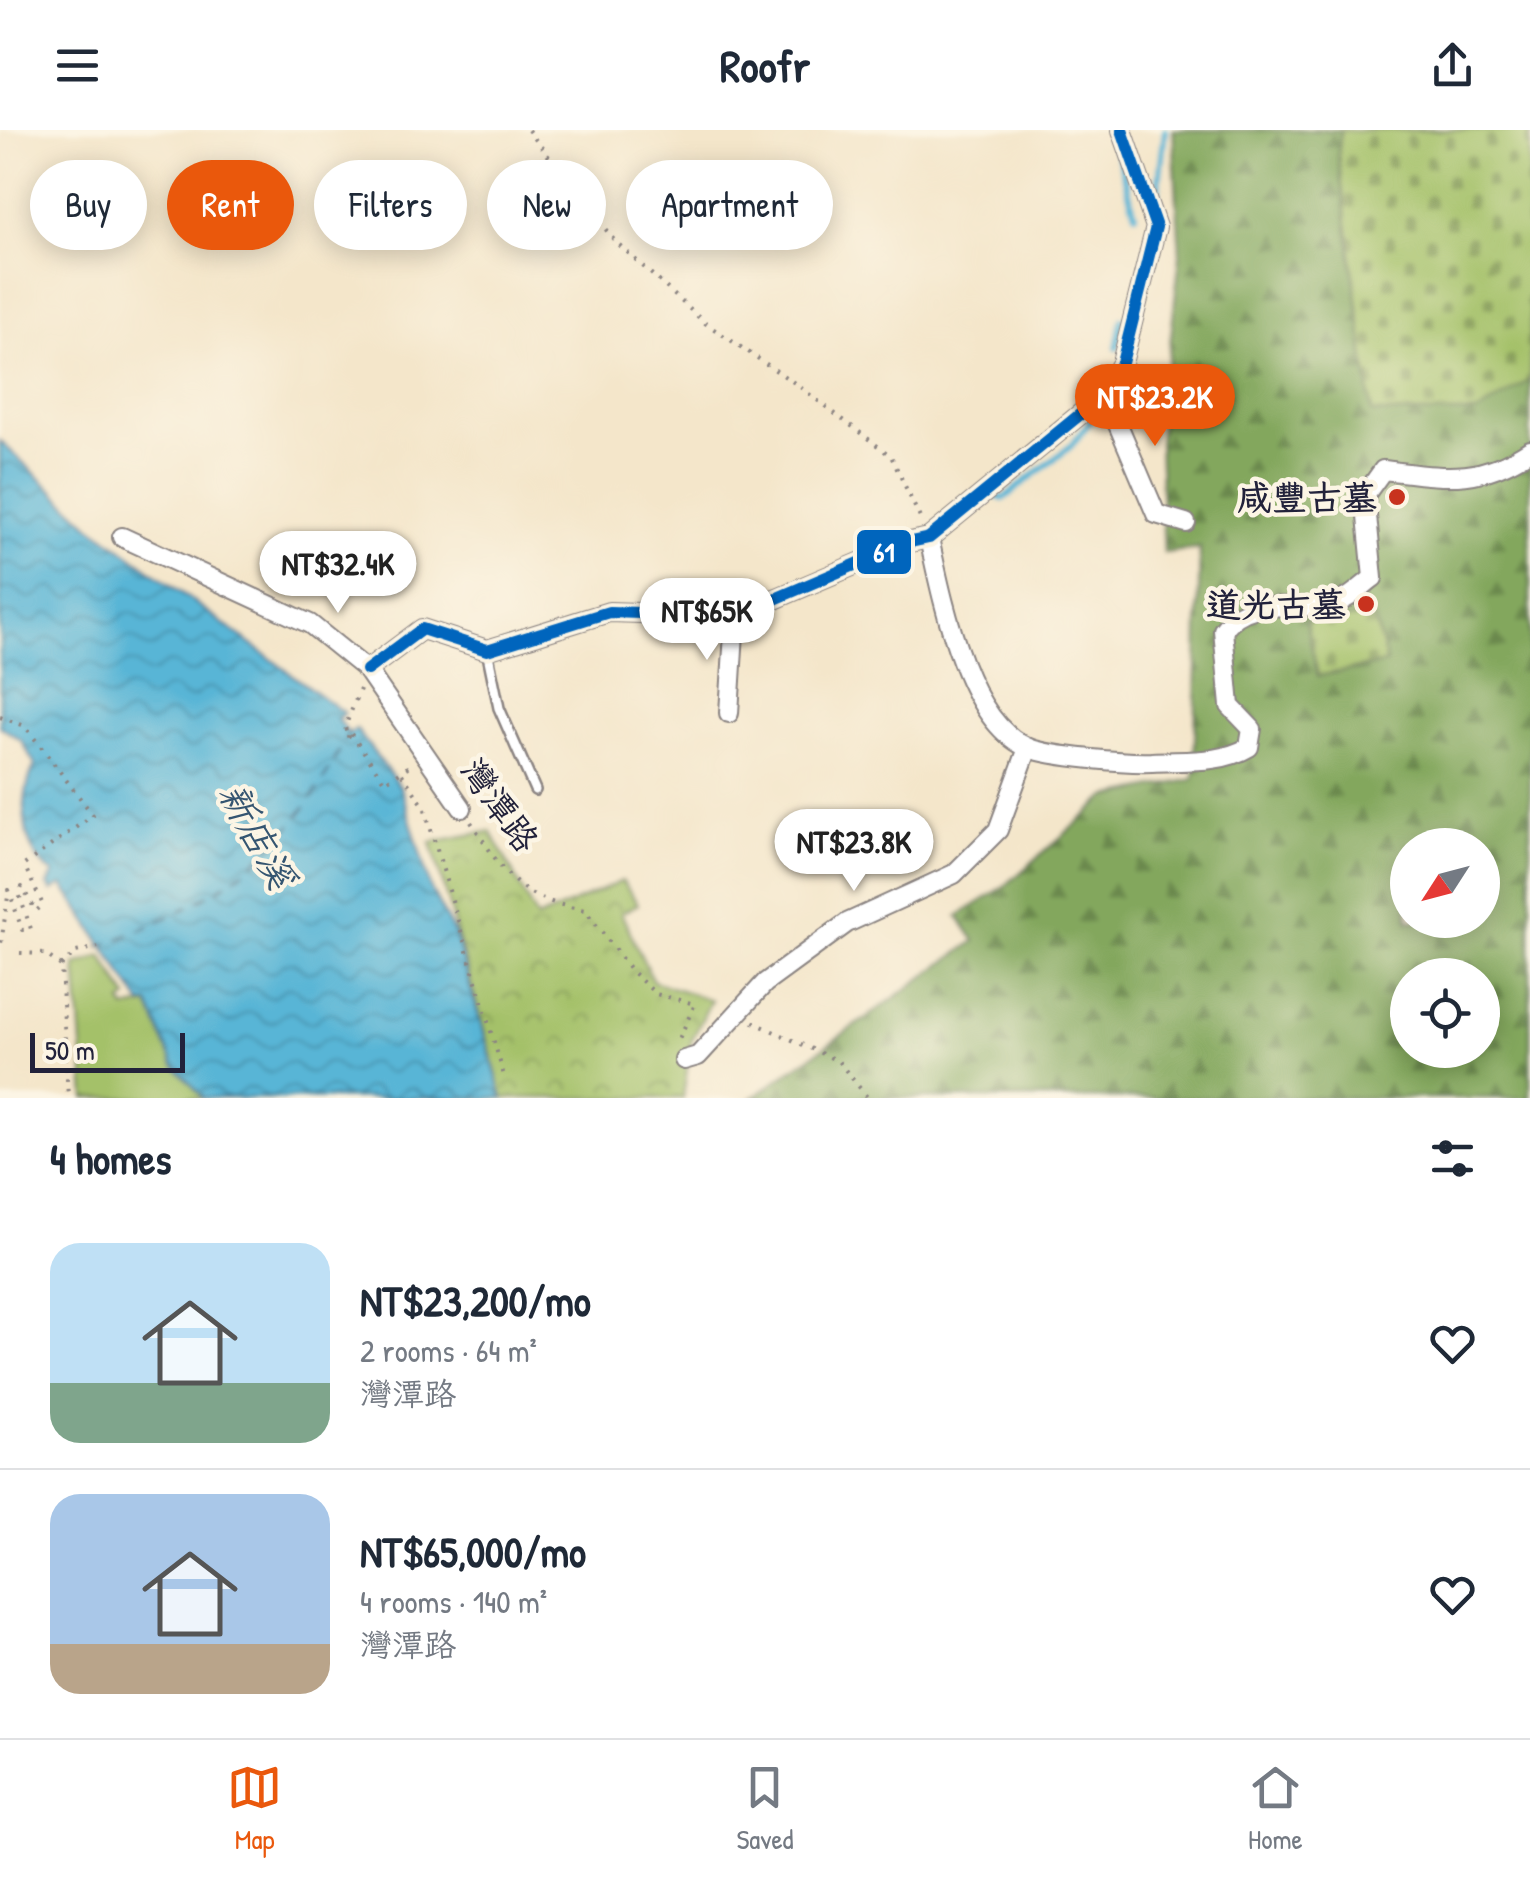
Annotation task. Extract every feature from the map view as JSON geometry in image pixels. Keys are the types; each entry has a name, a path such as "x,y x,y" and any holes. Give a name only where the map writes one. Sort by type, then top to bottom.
{"street":[{"path":"367,670 422,629 488,650 609,612 735,616 906,543 930,538 1106,394 1122,363 1156,228 1122,130"},
{"path":"1106,394 1156,514 1186,523"},
{"path":"930,538 943,604 966,673 990,714 1028,748 1134,763 1232,758 1249,747 1252,729 1230,706 1222,630 1233,615 1248,608 1340,601 1373,578 1365,495 1384,470 1474,477 1503,468 1530,450"},
{"name":"灣潭路","path":"122,536 310,624 367,670 462,808"},
{"path":"729,713 735,616"},
{"path":"684,1060 698,1056 765,983 847,923 954,874 998,830 1028,748"}],"lane":[{"path":"488,650 499,708 535,790"}],"path":[{"path":"528,130 614,240 704,324 796,384 891,456 930,538"},
{"path":"367,670 345,727 384,782 402,774 422,752"},
{"path":"0,717 26,726 94,815 24,864 42,905 36,910 22,886 18,894 30,929 22,930 9,890 0,950"},
{"path":"402,774 424,806 505,1079"},
{"name":"灣潭路","path":"462,808 504,871 540,902 585,910 632,972 656,994 695,1004 672,1051 684,1060"},
{"path":"60,966 76,952 98,946"},
{"path":"20,953 44,954 60,966 68,1098"},
{"path":"737,1010 755,1023 838,1061 868,1098"}],"green space":[{"path":"1173,130 1530,130 1530,1098 752,1098 975,941 958,916 1005,886 1107,797 1194,779 1200,548 1164,553 1159,443 1180,255"},
{"path":"1341,130 1530,130 1530,380 1477,413 1372,413 1338,156"},
{"path":"1374,617 1387,663 1318,676 1306,621"},
{"path":"491,831 537,919 622,881 638,904 621,913 653,981 711,1000 691,1042 683,1098 503,1098 431,842"},
{"path":"102,956 128,998 122,1003 126,1009 149,1004 174,1065 204,1098 86,1098 76,965"}],"water":[{"name":"新店溪","path":"0,441 91,526 344,713 337,719 349,734 356,729 401,788 431,890 455,935 503,1098 204,1098 174,1065 149,1004 142,1004 63,885 52,891 48,885 54,873 42,864 28,839 26,792 35,765 22,741 0,726"}],"waterway":[{"path":"1111,130 1135,214"},
{"path":"1156,208 1165,130"},
{"path":"1117,348 1122,319"},
{"path":"989,493 1003,499 1071,446 1104,403"}],"ferry route":[{"path":"98,947 181,911 248,867 303,810 349,731"}],"transit line":[{"name":"61","path":"367,670 422,629 487,650 609,612 735,616 906,543 929,538 1105,394 1122,363 1156,227 1122,130"}],"place":[{"name":"咸豐古墓","path":"1397,497"},
{"name":"道光古墓","path":"1366,604"}]}
